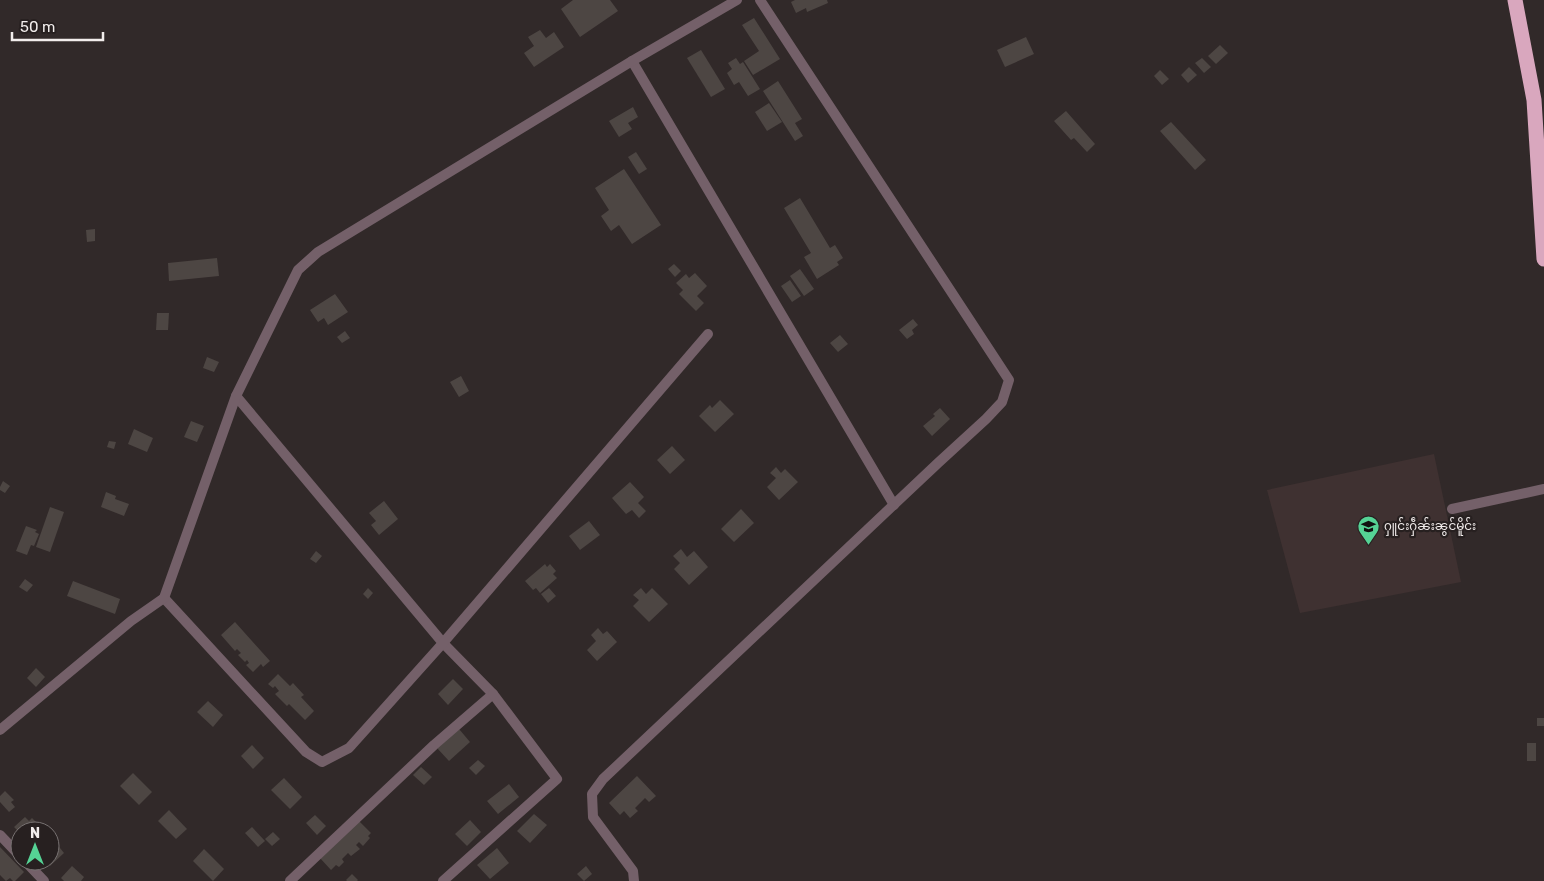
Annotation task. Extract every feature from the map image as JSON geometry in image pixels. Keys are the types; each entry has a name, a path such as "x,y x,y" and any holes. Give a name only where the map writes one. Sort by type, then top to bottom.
{"highway":[{"path":"1515,0 1534,100 1544,259"}],"street":[{"path":"0,730 131,621 164,598 236,396 298,270 318,252 632,61 737,0"},
{"path":"634,881 633,871 593,817 592,794 603,779 986,419 1002,402 1009,380 760,0"},
{"path":"632,61 894,506"},
{"path":"164,598 306,752 322,762 349,748 443,643 708,334"},
{"path":"236,396 443,643 493,694 557,779 443,881"},
{"path":"1452,509 1544,489"},
{"path":"290,881 434,746 493,694"},
{"path":"0,835 10,846"},
{"path":"34,871 44,881"}],"shaded area":[{"name":"ႁူင်းႁဵၼ်းၼွင်မိူင်း","path":"1434,454 1461,582 1300,613 1267,490"}],"building":[{"path":"573,0 610,0 618,11 580,37 561,9"},
{"path":"795,0 827,0 828,3 807,12 806,8 796,13 791,2"},
{"path":"754,18 780,59 753,75 744,61 759,51 742,25"},
{"path":"540,30 546,38 554,32 564,47 534,67 524,53 534,46 528,37"},
{"path":"1026,37 1034,54 1005,67 997,50"},
{"path":"1220,45 1228,53 1216,64 1208,56"},
{"path":"701,50 725,89 711,97 687,58"},
{"path":"736,58 740,64 743,62 760,89 748,96 739,82 734,85 727,73 732,69 728,63"},
{"path":"1202,58 1211,67 1204,73 1195,63"},
{"path":"1189,67 1197,75 1188,83 1181,75"},
{"path":"1160,70 1169,79 1162,85 1154,76"},
{"path":"778,81 802,119 795,123 803,136 795,141 763,91"},
{"path":"769,103 782,122 767,131 755,112"},
{"path":"633,107 638,117 628,123 632,129 619,137 609,121"},
{"path":"1066,111 1095,144 1087,152 1074,138 1071,140 1054,121"},
{"path":"1171,122 1206,160 1195,170 1160,131"},
{"path":"636,152 647,169 639,174 628,157"},
{"path":"624,169 661,225 632,244 619,225 611,231 601,216 609,210 595,188"},
{"path":"800,198 830,248 835,245 843,258 837,262 839,265 817,279 804,257 811,253 784,208"},
{"path":"95,229 95,241 87,242 86,230"},
{"path":"217,258 219,276 169,281 168,263"},
{"path":"674,264 681,271 675,277 668,269"},
{"path":"800,269 814,289 804,296 790,276"},
{"path":"695,273 707,286 697,296 704,303 696,311 679,294 683,290 676,283 686,274 689,278"},
{"path":"790,280 801,296 792,302 781,286"},
{"path":"335,294 348,312 328,325 324,318 318,322 310,310"},
{"path":"157,313 169,313 168,330 156,330"},
{"path":"913,319 918,325 912,330 914,334 907,339 899,330"},
{"path":"345,331 350,338 342,343 337,337"},
{"path":"840,335 848,344 838,352 830,343"},
{"path":"207,357 219,362 214,372 203,368"},
{"path":"461,376 469,391 459,397 450,382"},
{"path":"720,400 734,414 715,432 699,416 710,405 712,408"},
{"path":"940,408 950,419 932,436 923,426 935,416 933,414"},
{"path":"191,421 204,426 197,442 184,437"},
{"path":"134,429 153,438 147,452 128,444"},
{"path":"109,441 116,442 114,449 107,447"},
{"path":"672,446 685,460 670,474 657,460"},
{"path":"776,467 781,473 785,469 798,482 779,500 767,487 776,478 770,473"},
{"path":"3,481 10,486 5,493 0,490"},
{"path":"630,482 644,497 638,503 646,511 639,518 632,510 626,514 612,498"},
{"path":"106,492 116,496 115,499 129,504 124,516 101,507"},
{"path":"384,501 398,519 379,535 371,525 376,521 369,513"},
{"path":"50,507 64,512 50,552 36,547"},
{"path":"741,509 754,523 734,542 721,529"},
{"path":"589,521 600,535 580,550 569,536"},
{"path":"26,526 37,530 35,532 39,534 34,546 31,545 27,555 16,551"},
{"path":"681,549 687,557 694,551 708,567 689,585 674,569 680,563 673,556"},
{"path":"316,551 322,556 316,563 310,559"},
{"path":"545,564 547,567 550,564 556,571 553,574 557,578 540,593 536,588 533,590 525,581"},
{"path":"25,579 33,585 27,592 19,587"},
{"path":"73,581 120,599 115,614 67,596"},
{"path":"368,588 373,593 368,599 363,594"},
{"path":"549,588 556,596 548,603 541,594"},
{"path":"641,588 646,594 652,588 668,604 649,622 633,606 639,600 633,595"},
{"path":"235,622 270,661 263,667 261,664 253,672 246,665 249,663 247,660 245,662 238,655 241,653 237,649 235,651 221,635"},
{"path":"598,628 603,634 607,631 617,642 597,661 587,650 596,641 591,635"},
{"path":"36,668 45,677 36,687 27,678"},
{"path":"278,674 290,686 293,683 304,695 301,697 314,711 305,720 289,704 287,706 275,694 279,691 275,686 273,688 268,684"},
{"path":"453,679 463,689 448,705 438,694"},
{"path":"208,701 223,715 213,727 197,712"},
{"path":"1537,718 1544,718 1544,726 1537,726"},
{"path":"459,729 470,742 449,761 437,748"},
{"path":"1527,743 1536,743 1536,761 1527,761"},
{"path":"252,745 264,758 253,769 241,756"},
{"path":"478,760 485,766 476,775 469,768"},
{"path":"421,767 432,777 424,785 413,775"},
{"path":"133,773 152,792 139,805 120,786"},
{"path":"637,776 656,796 649,802 645,798 635,808 638,811 630,818 624,811 620,815 609,803"},
{"path":"284,778 302,797 290,809 271,790"},
{"path":"509,784 519,797 498,814 487,801"},
{"path":"5,791 14,800 11,802 15,807 9,812 0,802 0,796"},
{"path":"169,810 187,829 176,839 158,821"},
{"path":"534,814 547,825 530,843 517,831"},
{"path":"315,815 326,826 317,835 306,823"},
{"path":"25,817 29,821 21,821"},
{"path":"470,820 481,832 467,846 455,834"},
{"path":"359,821 371,833 368,836 370,838 363,846 359,842 356,845 360,849 351,856 348,853 342,859 344,862 339,867 336,865 331,870 320,858"},
{"path":"252,827 265,841 258,847 245,833"},
{"path":"273,832 280,839 272,846 265,839"},
{"path":"0,847 10,857 10,871 24,872 15,881 10,878 6,881 0,875"},
{"path":"60,848 64,853 60,857"},
{"path":"497,848 509,863 490,879 477,865"},
{"path":"204,849 224,869 213,881 193,861"},
{"path":"72,866 84,877 81,881 64,881 61,878"},
{"path":"586,866 592,874 584,881 577,874"},
{"path":"352,874 358,880 347,881 346,880"}],"place":[{"name":"ႁူင်းႁဵၼ်းၼွင်မိူင်း","path":"1368,545"}]}
